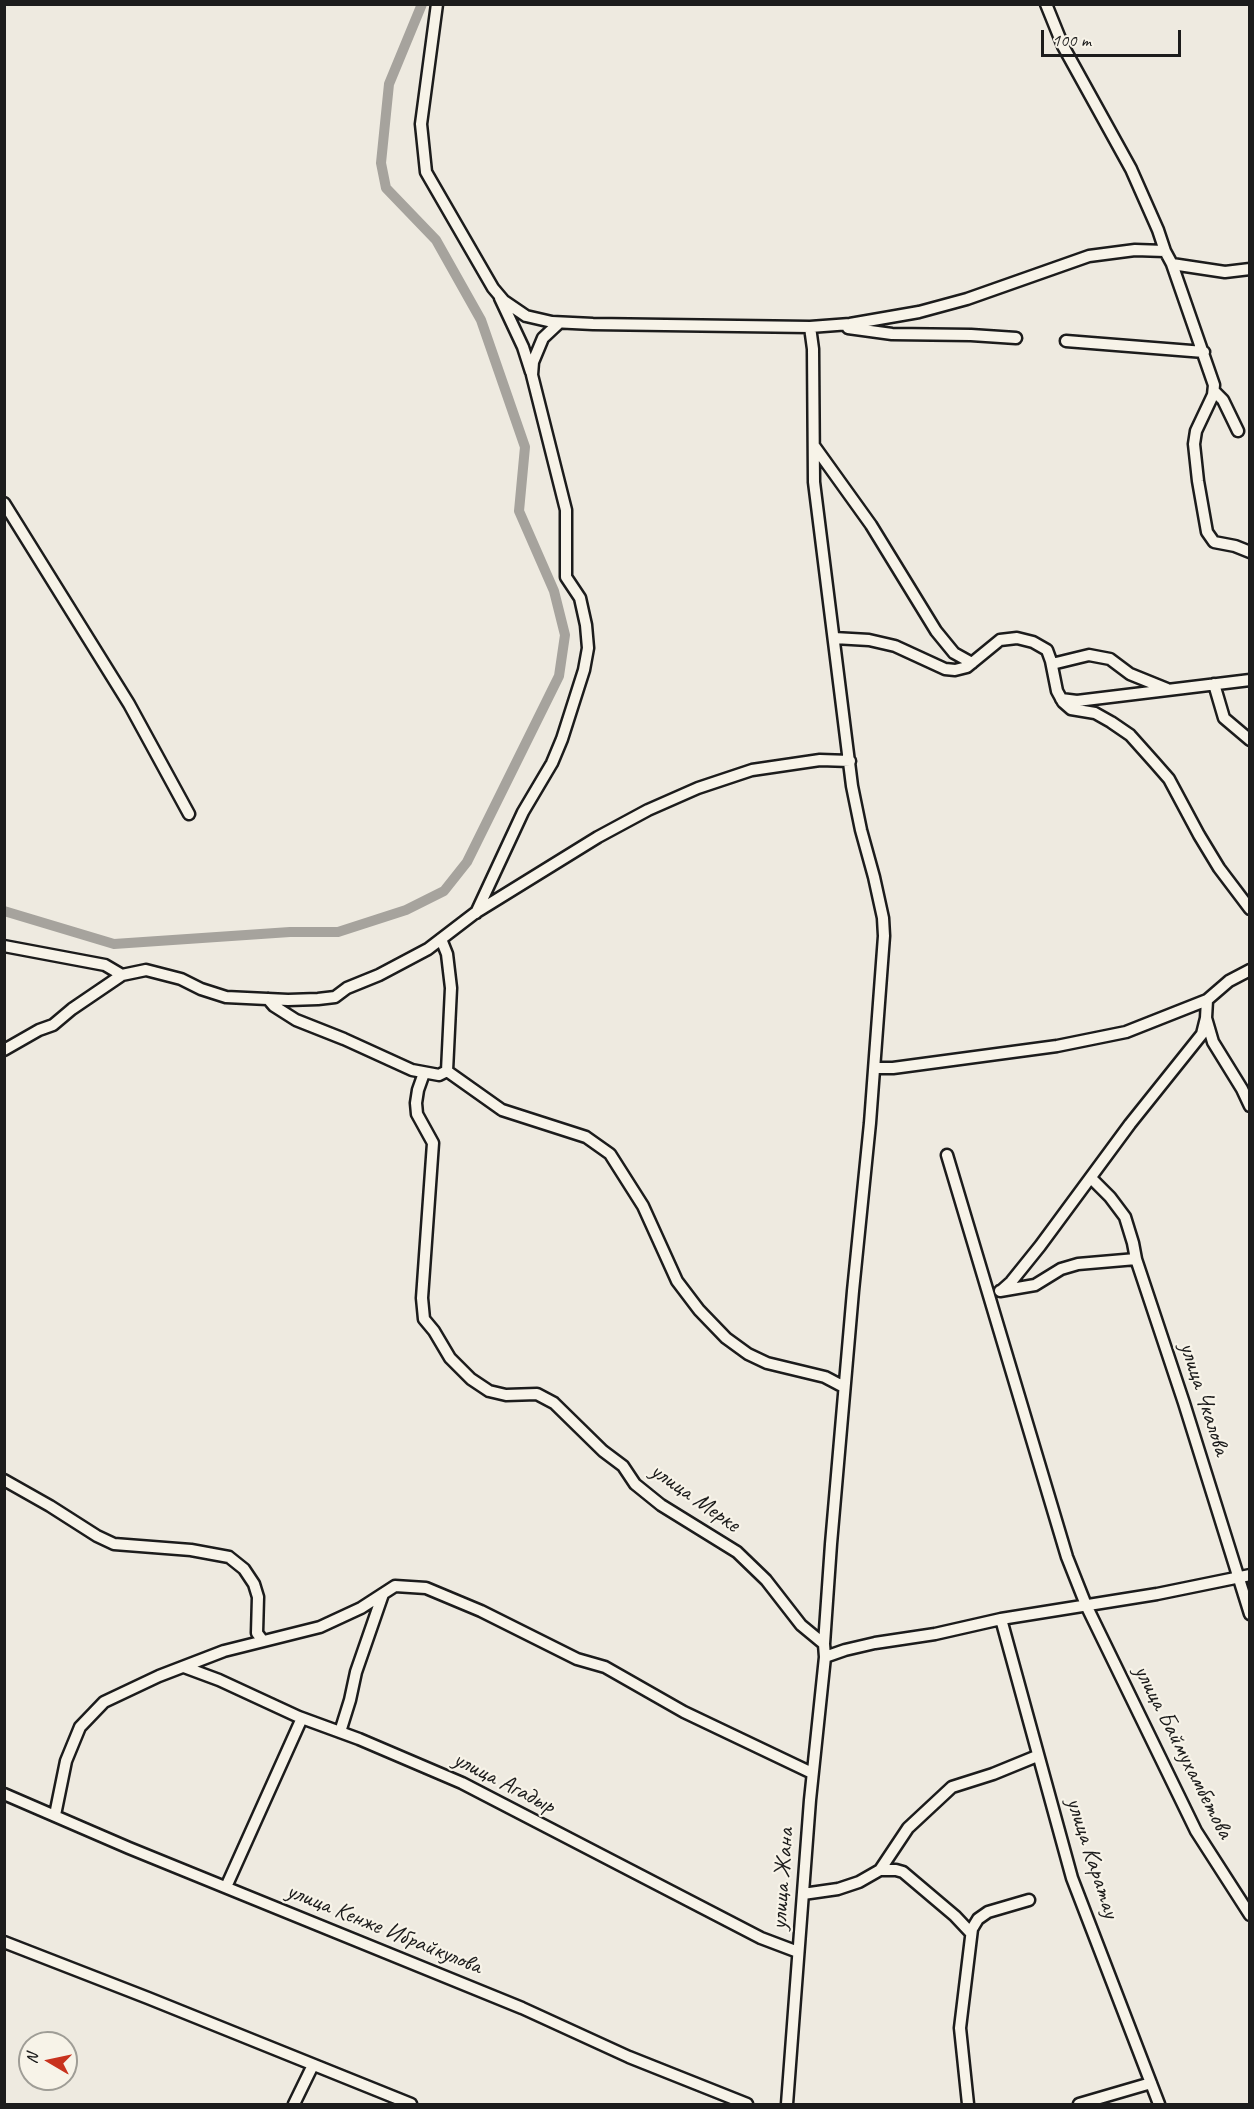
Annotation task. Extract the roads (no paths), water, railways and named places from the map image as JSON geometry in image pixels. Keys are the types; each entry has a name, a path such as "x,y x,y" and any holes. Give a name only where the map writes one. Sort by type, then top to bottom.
{"street":[{"path":"437,4 421,124 426,172 493,288 526,316 559,323 810,327 850,324 928,310 967,299 1089,256 1135,250 1165,251"},
{"path":"1046,4 1063,46 1131,169 1172,264 1210,369 1214,391 1196,431 1194,444 1207,532 1214,542 1250,552"},
{"path":"1172,264 1225,272 1250,269"},
{"path":"476,913 523,812 559,747 584,670 588,648 580,598 566,577 566,510 532,375 523,347 499,294"},
{"path":"532,375 533,362 543,338 559,323"},
{"path":"832,325 892,334 1016,338"},
{"name":"улица Жана","path":"787,2104 812,1773 825,1657 824,1644 844,1387 883,958 883,918 861,830 849,761 814,482 813,350 810,327"},
{"path":"1066,341 1204,351"},
{"path":"1214,391 1223,400 1238,431"},
{"path":"814,446 871,525 936,631 954,653 972,663"},
{"path":"4,502 129,704 189,814"},
{"path":"834,638 869,640 895,646 945,669 955,670 968,667 1000,640 1017,638 1033,642 1047,650 1061,699 1071,709 1095,713 1130,735 1169,779 1219,868 1250,909"},
{"path":"1052,664 1089,655 1110,659 1130,674 1167,690"},
{"path":"1061,699 1077,701 1250,680"},
{"path":"1214,684 1224,718 1250,740"},
{"path":"4,1050 39,1030 53,1025 72,1009 122,975 146,970 181,978 201,989 226,997 318,999 335,996 346,988 379,975 428,949 476,913 598,837 648,810 698,788 752,770 820,760 849,761"},
{"path":"441,939 447,954 451,988 447,1071"},
{"path":"4,946 105,965 122,975"},
{"path":"874,1068 893,1068 1057,1046 1126,1032 1207,1000 1229,981 1250,970"},
{"path":"268,999 274,1006 296,1020 412,1070 439,1075 447,1071"},
{"path":"990,1297 1011,1282 1130,1124 1202,1034 1207,1000"},
{"path":"1206,1018 1213,1042 1250,1106"},
{"path":"447,1071 502,1110 586,1137 610,1154 643,1206 677,1281 699,1310 726,1338 748,1354 767,1363 825,1377 844,1387"},
{"name":"улица Мерке","path":"424,1073 418,1089 417,1114 433,1143 422,1298 424,1319 450,1358 471,1379 489,1391 506,1395 537,1394 554,1404 603,1451 623,1466 634,1484 661,1505 737,1552 766,1580 801,1625 824,1644"},
{"name":"улица Баймухамбетова","path":"947,1155 1067,1557 1086,1605 1196,1831 1250,1915"},
{"name":"улица Чкалова","path":"1091,1178 1110,1197 1125,1217 1137,1262 1250,1614"},
{"path":"1000,1291 1035,1286 1061,1269 1078,1264 1137,1262"},
{"path":"4,1480 114,1544 191,1550 229,1557 244,1569 254,1584 258,1597 257,1633 263,1641"},
{"path":"825,1657 845,1650 1001,1619 1250,1575"},
{"path":"55,1815 66,1761 80,1727 104,1702 224,1651 320,1627 361,1608 395,1586 426,1588 481,1611 577,1659 605,1667 684,1712 812,1773"},
{"path":"340,1732 356,1672 383,1594"},
{"name":"улица Каратау","path":"1001,1619 1072,1878 1159,2104"},
{"name":"улица Агадыр","path":"184,1667 462,1783 761,1938 798,1952"},
{"path":"226,1887 302,1718"},
{"path":"880,1870 909,1828 952,1787 993,1774 1037,1756"},
{"name":"улица Кенже Ибрайкулова","path":"4,1794 522,2008 629,2057 747,2104"},
{"path":"803,1894 838,1889 859,1882 880,1870 903,1872 955,1916 971,1933"},
{"path":"968,2104 960,2028 971,1933 978,1918 988,1912 1029,1900"},
{"path":"4,1942 130,1990 411,2104"},
{"path":"294,2104 313,2065"},
{"path":"1079,2104 1151,2083"}],"waterway":[{"path":"4,911 114,944 290,932 338,932 406,910 444,891 467,862 559,676 565,635 554,591 519,511 525,447 481,320 436,240 386,188 381,163 389,84 422,4"}]}
